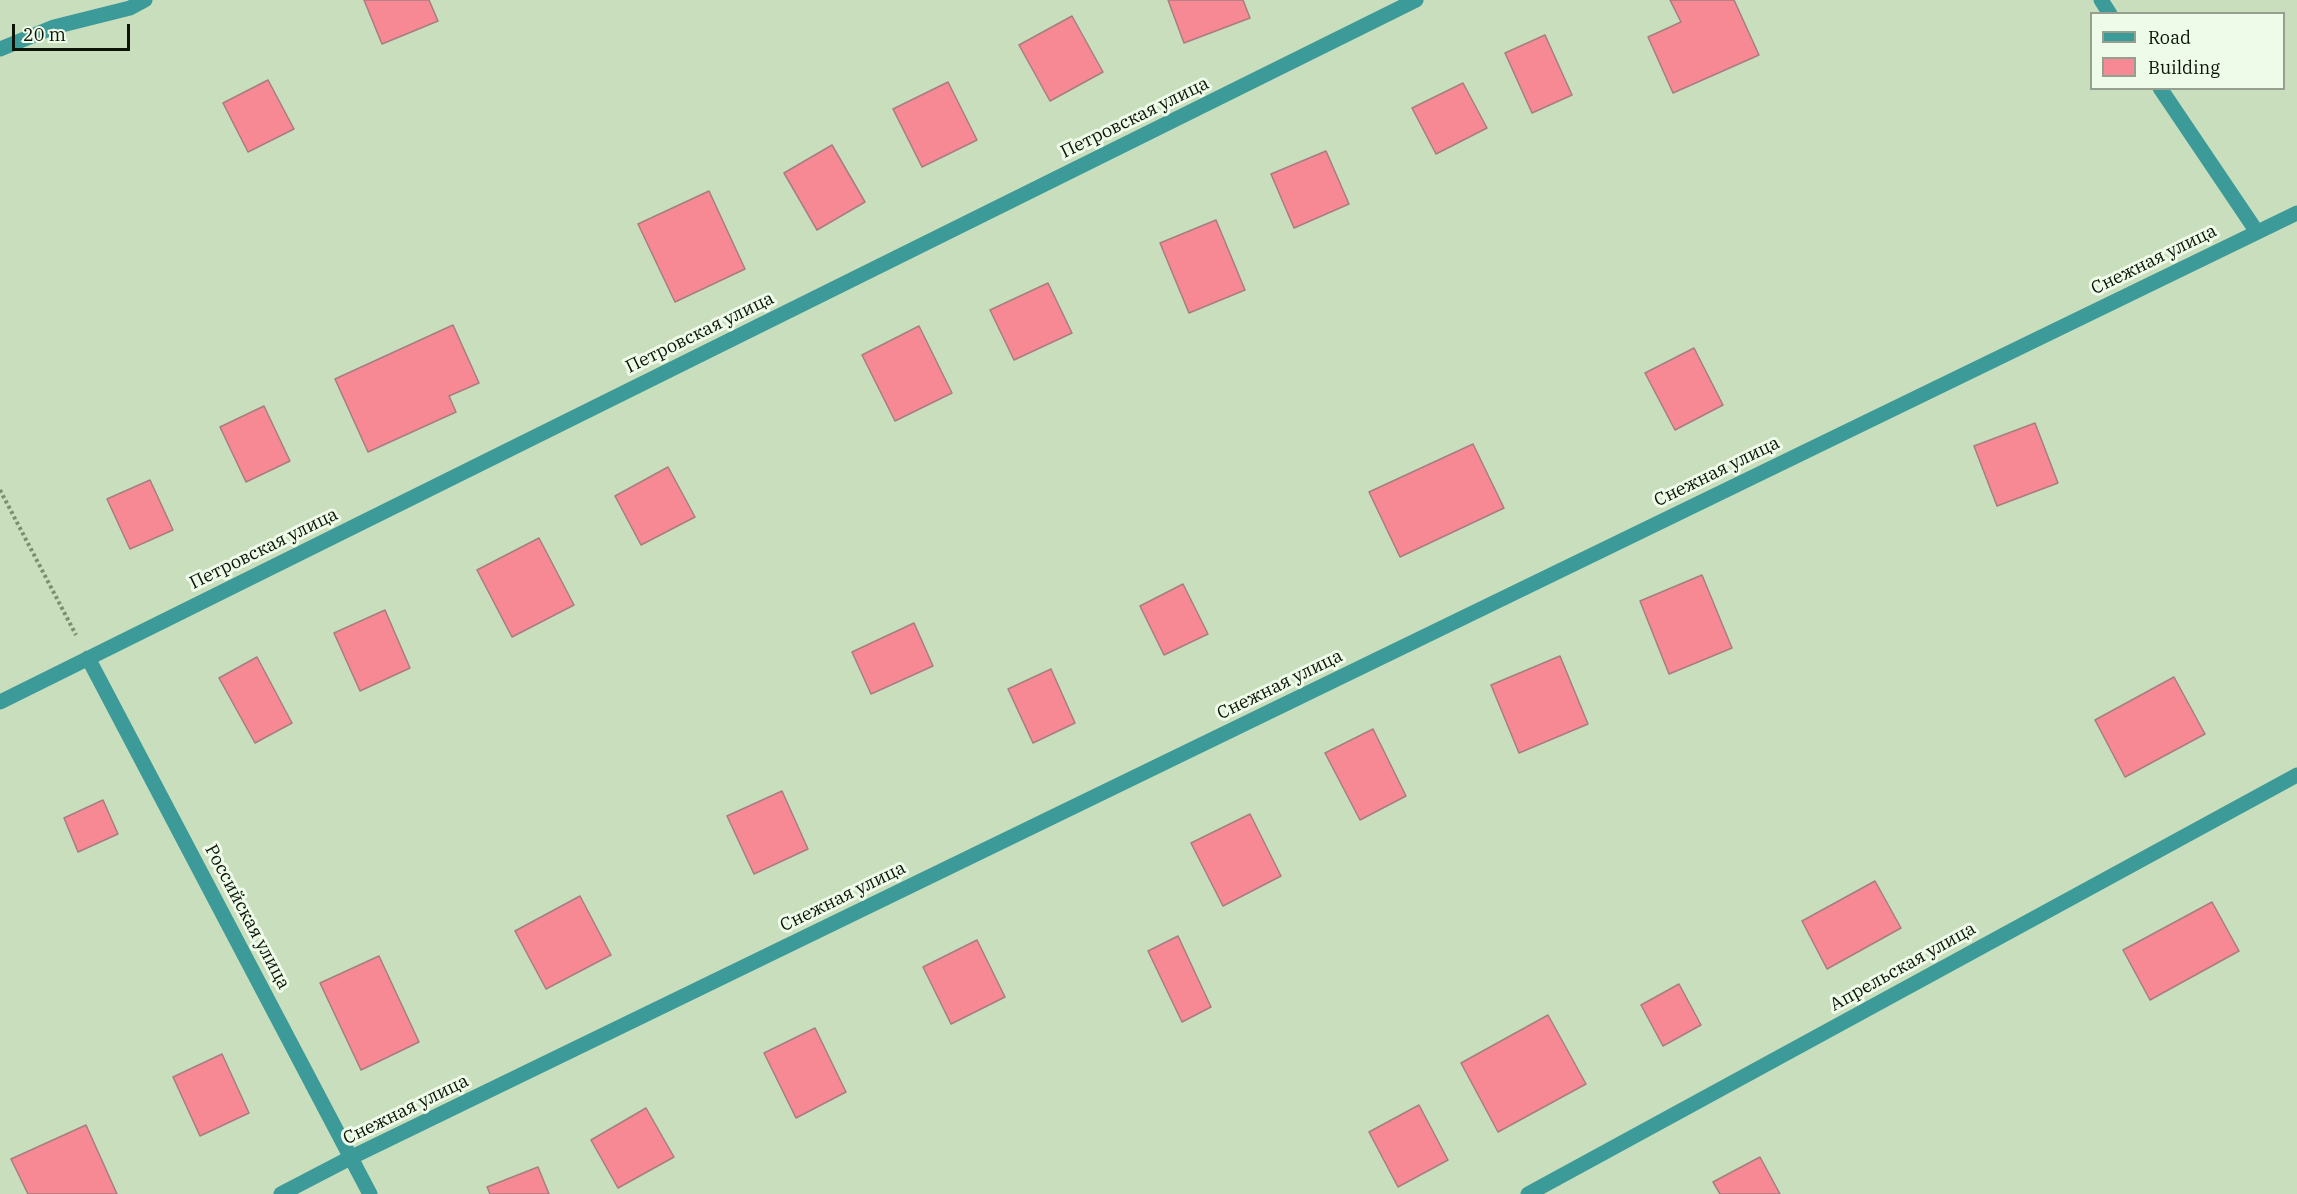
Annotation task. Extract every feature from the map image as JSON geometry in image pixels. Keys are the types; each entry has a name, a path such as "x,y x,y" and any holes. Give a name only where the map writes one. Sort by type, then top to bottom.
{"street":[{"path":"0,49 54,27 130,8 145,0"},
{"name":"Петровская улица","path":"0,702 1416,0"},
{"path":"2161,90 2257,232"},
{"name":"Снежная улица","path":"281,1194 352,1157 2297,213"},
{"name":"Российская улица","path":"88,658 370,1194"},
{"name":"Апрельская улица","path":"1528,1194 2297,775"}],"path":[{"path":"0,490 88,658"}],"building":[{"path":"364,0 429,0 438,21 382,44"},
{"path":"1168,0 1243,0 1250,18 1184,43"},
{"path":"1670,0 1734,0 1759,55 1673,93 1648,37 1681,22"},
{"path":"1072,16 1103,72 1050,101 1019,45"},
{"path":"1545,35 1572,95 1532,113 1505,53"},
{"path":"268,80 294,129 248,152 223,103"},
{"path":"948,82 977,140 922,167 893,109"},
{"path":"1463,83 1487,128 1436,154 1412,108"},
{"path":"832,145 865,202 817,230 784,173"},
{"path":"1326,151 1349,204 1294,228 1271,174"},
{"path":"709,191 745,269 675,302 638,224"},
{"path":"1216,220 1245,290 1189,313 1160,243"},
{"path":"1048,283 1072,333 1014,360 990,310"},
{"path":"453,325 479,383 449,396 456,412 368,452 335,379"},
{"path":"919,326 952,393 895,421 862,355"},
{"path":"1694,348 1723,405 1675,430 1645,373"},
{"path":"264,406 290,461 246,482 220,427"},
{"path":"2035,423 2058,483 1997,506 1974,446"},
{"path":"1473,444 1504,508 1400,557 1369,492"},
{"path":"668,467 695,517 641,545 615,496"},
{"path":"150,480 173,530 130,549 107,499"},
{"path":"539,538 574,605 512,637 477,570"},
{"path":"1702,575 1732,648 1669,674 1640,601"},
{"path":"1183,584 1208,634 1164,655 1140,606"},
{"path":"385,610 410,668 360,691 334,633"},
{"path":"914,623 933,666 871,694 852,652"},
{"path":"1560,656 1588,724 1519,753 1491,685"},
{"path":"257,657 292,723 255,743 219,678"},
{"path":"1051,669 1075,723 1033,743 1008,689"},
{"path":"2174,677 2205,734 2125,777 2095,720"},
{"path":"1373,729 1406,796 1360,820 1325,753"},
{"path":"782,791 808,849 754,874 727,816"},
{"path":"103,800 118,834 78,852 64,818"},
{"path":"1250,814 1281,876 1223,906 1191,843"},
{"path":"1875,881 1901,928 1827,969 1802,921"},
{"path":"580,896 611,955 546,989 515,931"},
{"path":"2212,902 2239,951 2150,1000 2123,950"},
{"path":"1178,936 1211,1007 1182,1022 1148,951"},
{"path":"977,940 1005,997 951,1024 923,967"},
{"path":"379,956 419,1042 361,1070 320,983"},
{"path":"1679,984 1701,1025 1663,1046 1641,1005"},
{"path":"1548,1015 1586,1084 1498,1132 1461,1063"},
{"path":"815,1028 846,1092 796,1118 764,1053"},
{"path":"222,1054 249,1113 200,1136 173,1077"},
{"path":"1419,1105 1448,1160 1398,1187 1369,1132"},
{"path":"646,1108 674,1157 618,1188 591,1140"},
{"path":"86,1125 117,1194 28,1194 11,1159"},
{"path":"1760,1157 1780,1194 1720,1194 1713,1182"},
{"path":"538,1167 549,1194 490,1194 487,1187"}]}
